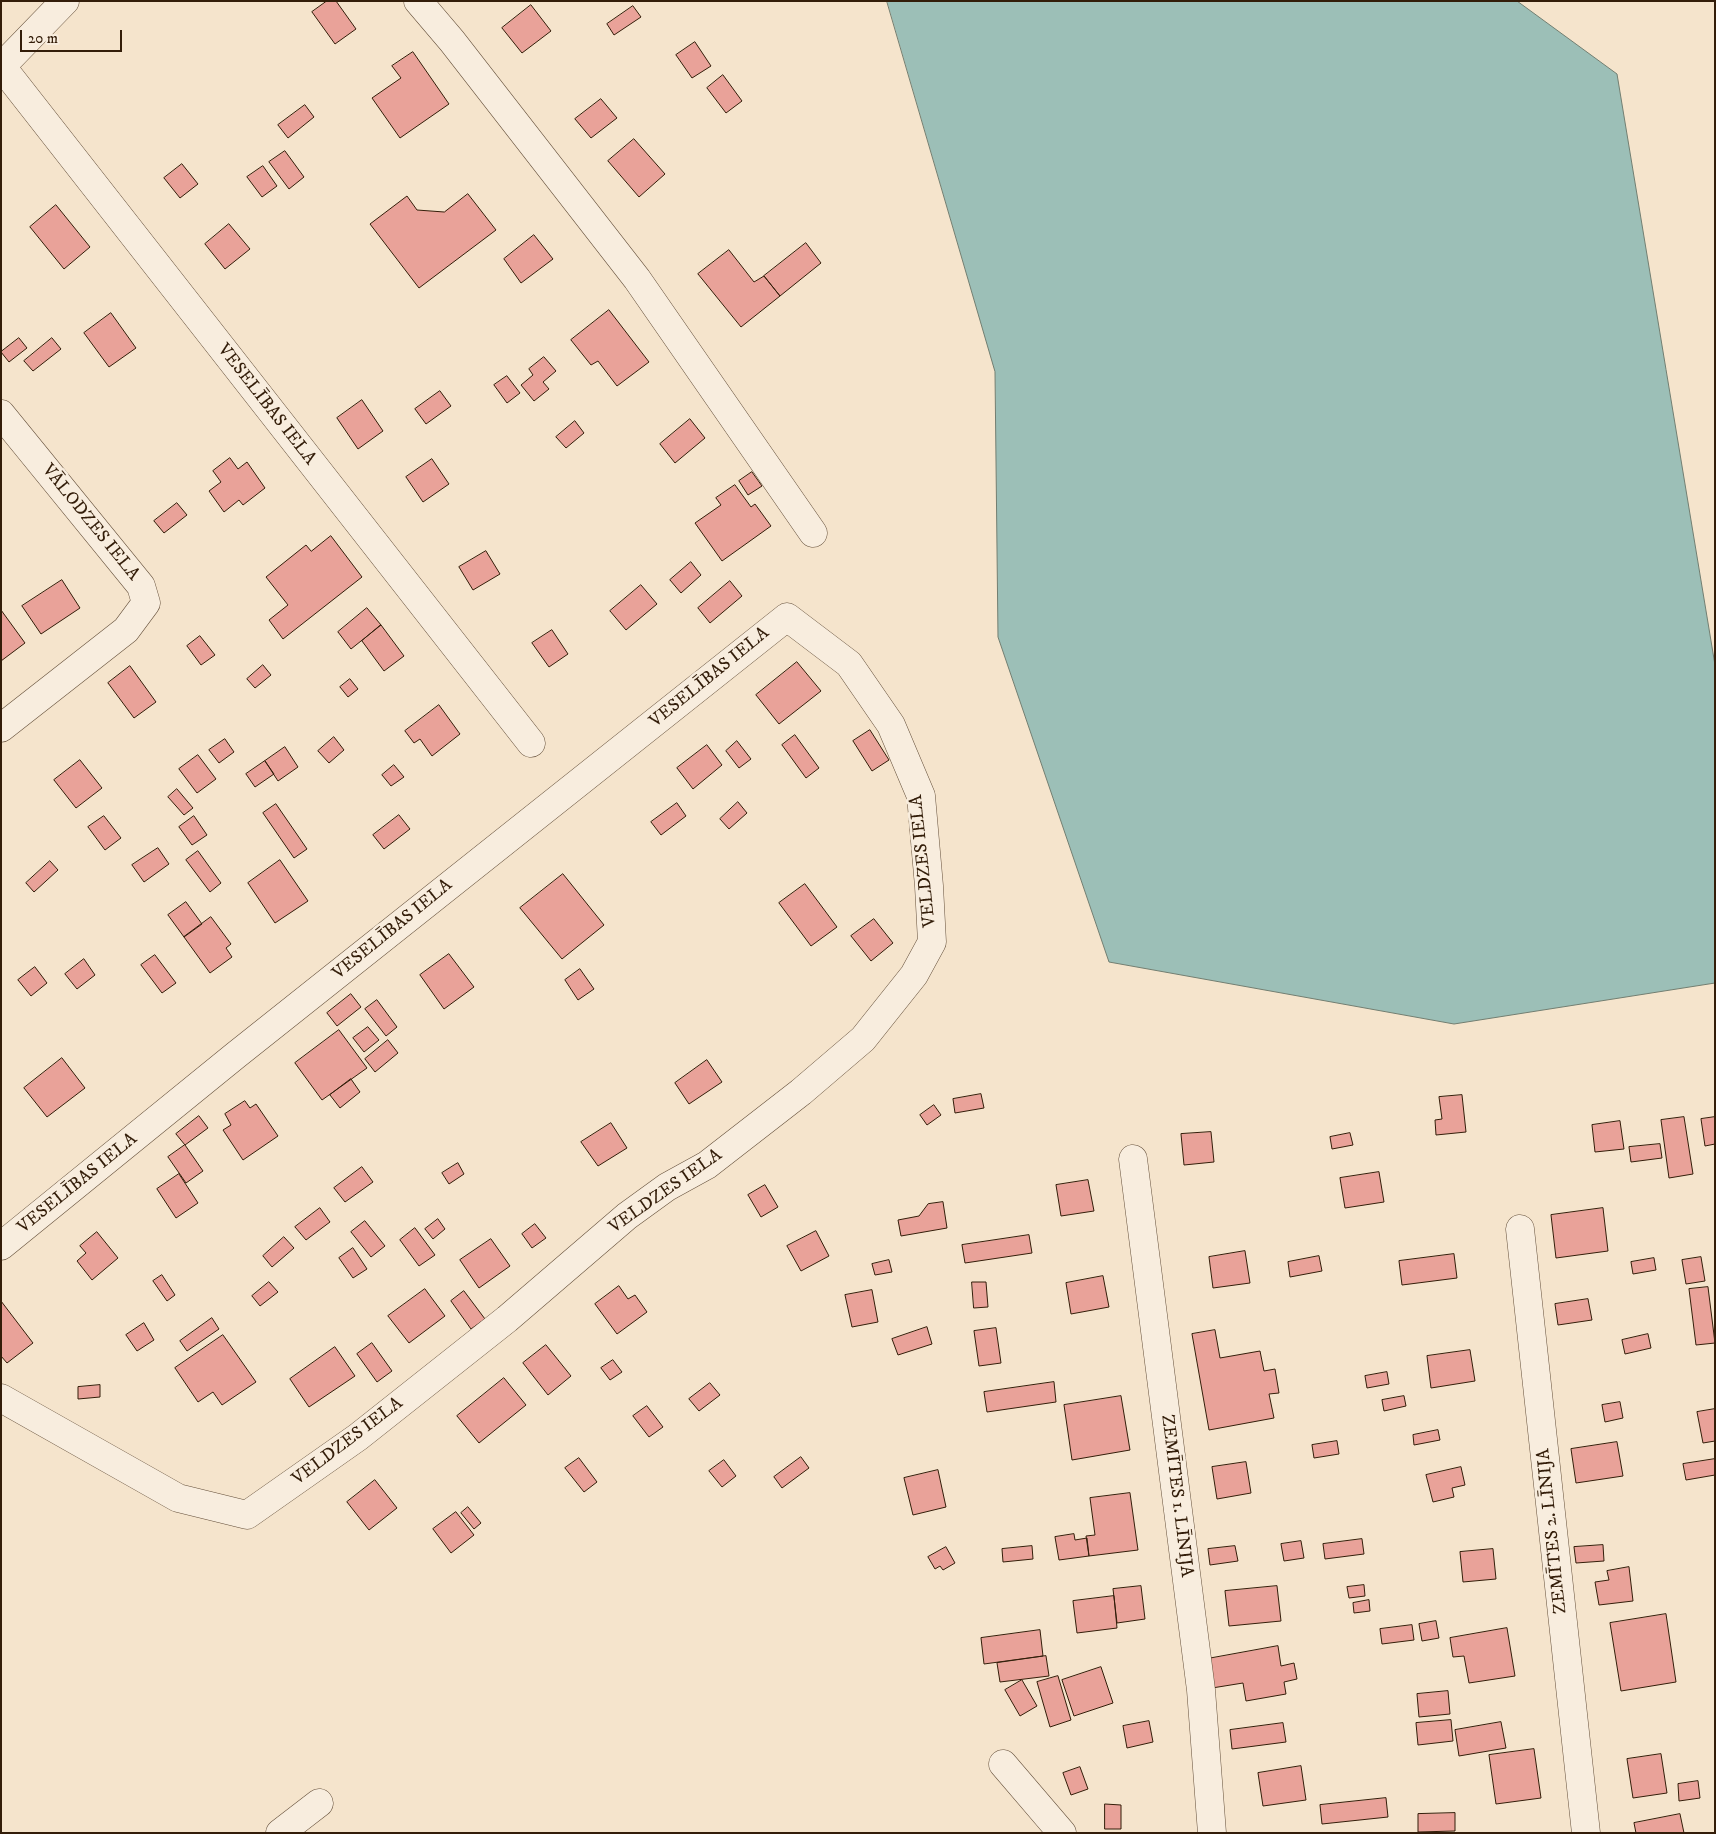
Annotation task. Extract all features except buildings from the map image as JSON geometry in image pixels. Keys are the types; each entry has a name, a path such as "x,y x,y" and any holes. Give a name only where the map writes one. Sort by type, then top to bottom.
{"street":[{"path":"2,67 65,1"},
{"path":"418,1 452,41 637,279 813,533"},
{"name":"VESELĪBAS IELA","path":"2,67 531,743"},
{"name":"VĀLODZES IELA","path":"1,414 141,586 146,603 126,630 1,728"},
{"name":"VESELĪBAS IELA","path":"1,1246 236,1055 787,617"},
{"name":"VELDZES IELA","path":"1,1398 178,1498 247,1516 358,1437 507,1319 627,1216 667,1187 708,1165 801,1092 863,1039 914,975 932,942 921,796 891,725 849,664 787,617"},
{"name":"ZEMĪTES 1. LĪNIJA","path":"1132,1159 1201,1690 1212,1833"},
{"name":"ZEMĪTES 2. LĪNIJA","path":"1520,1229 1586,1833"},
{"path":"1003,1764 1062,1833"},
{"path":"280,1833 318,1803"}],"water":[{"path":"887,1 1517,1 1617,74 1715,665 1715,983 1454,1024 1109,962 998,637 995,372"}]}
